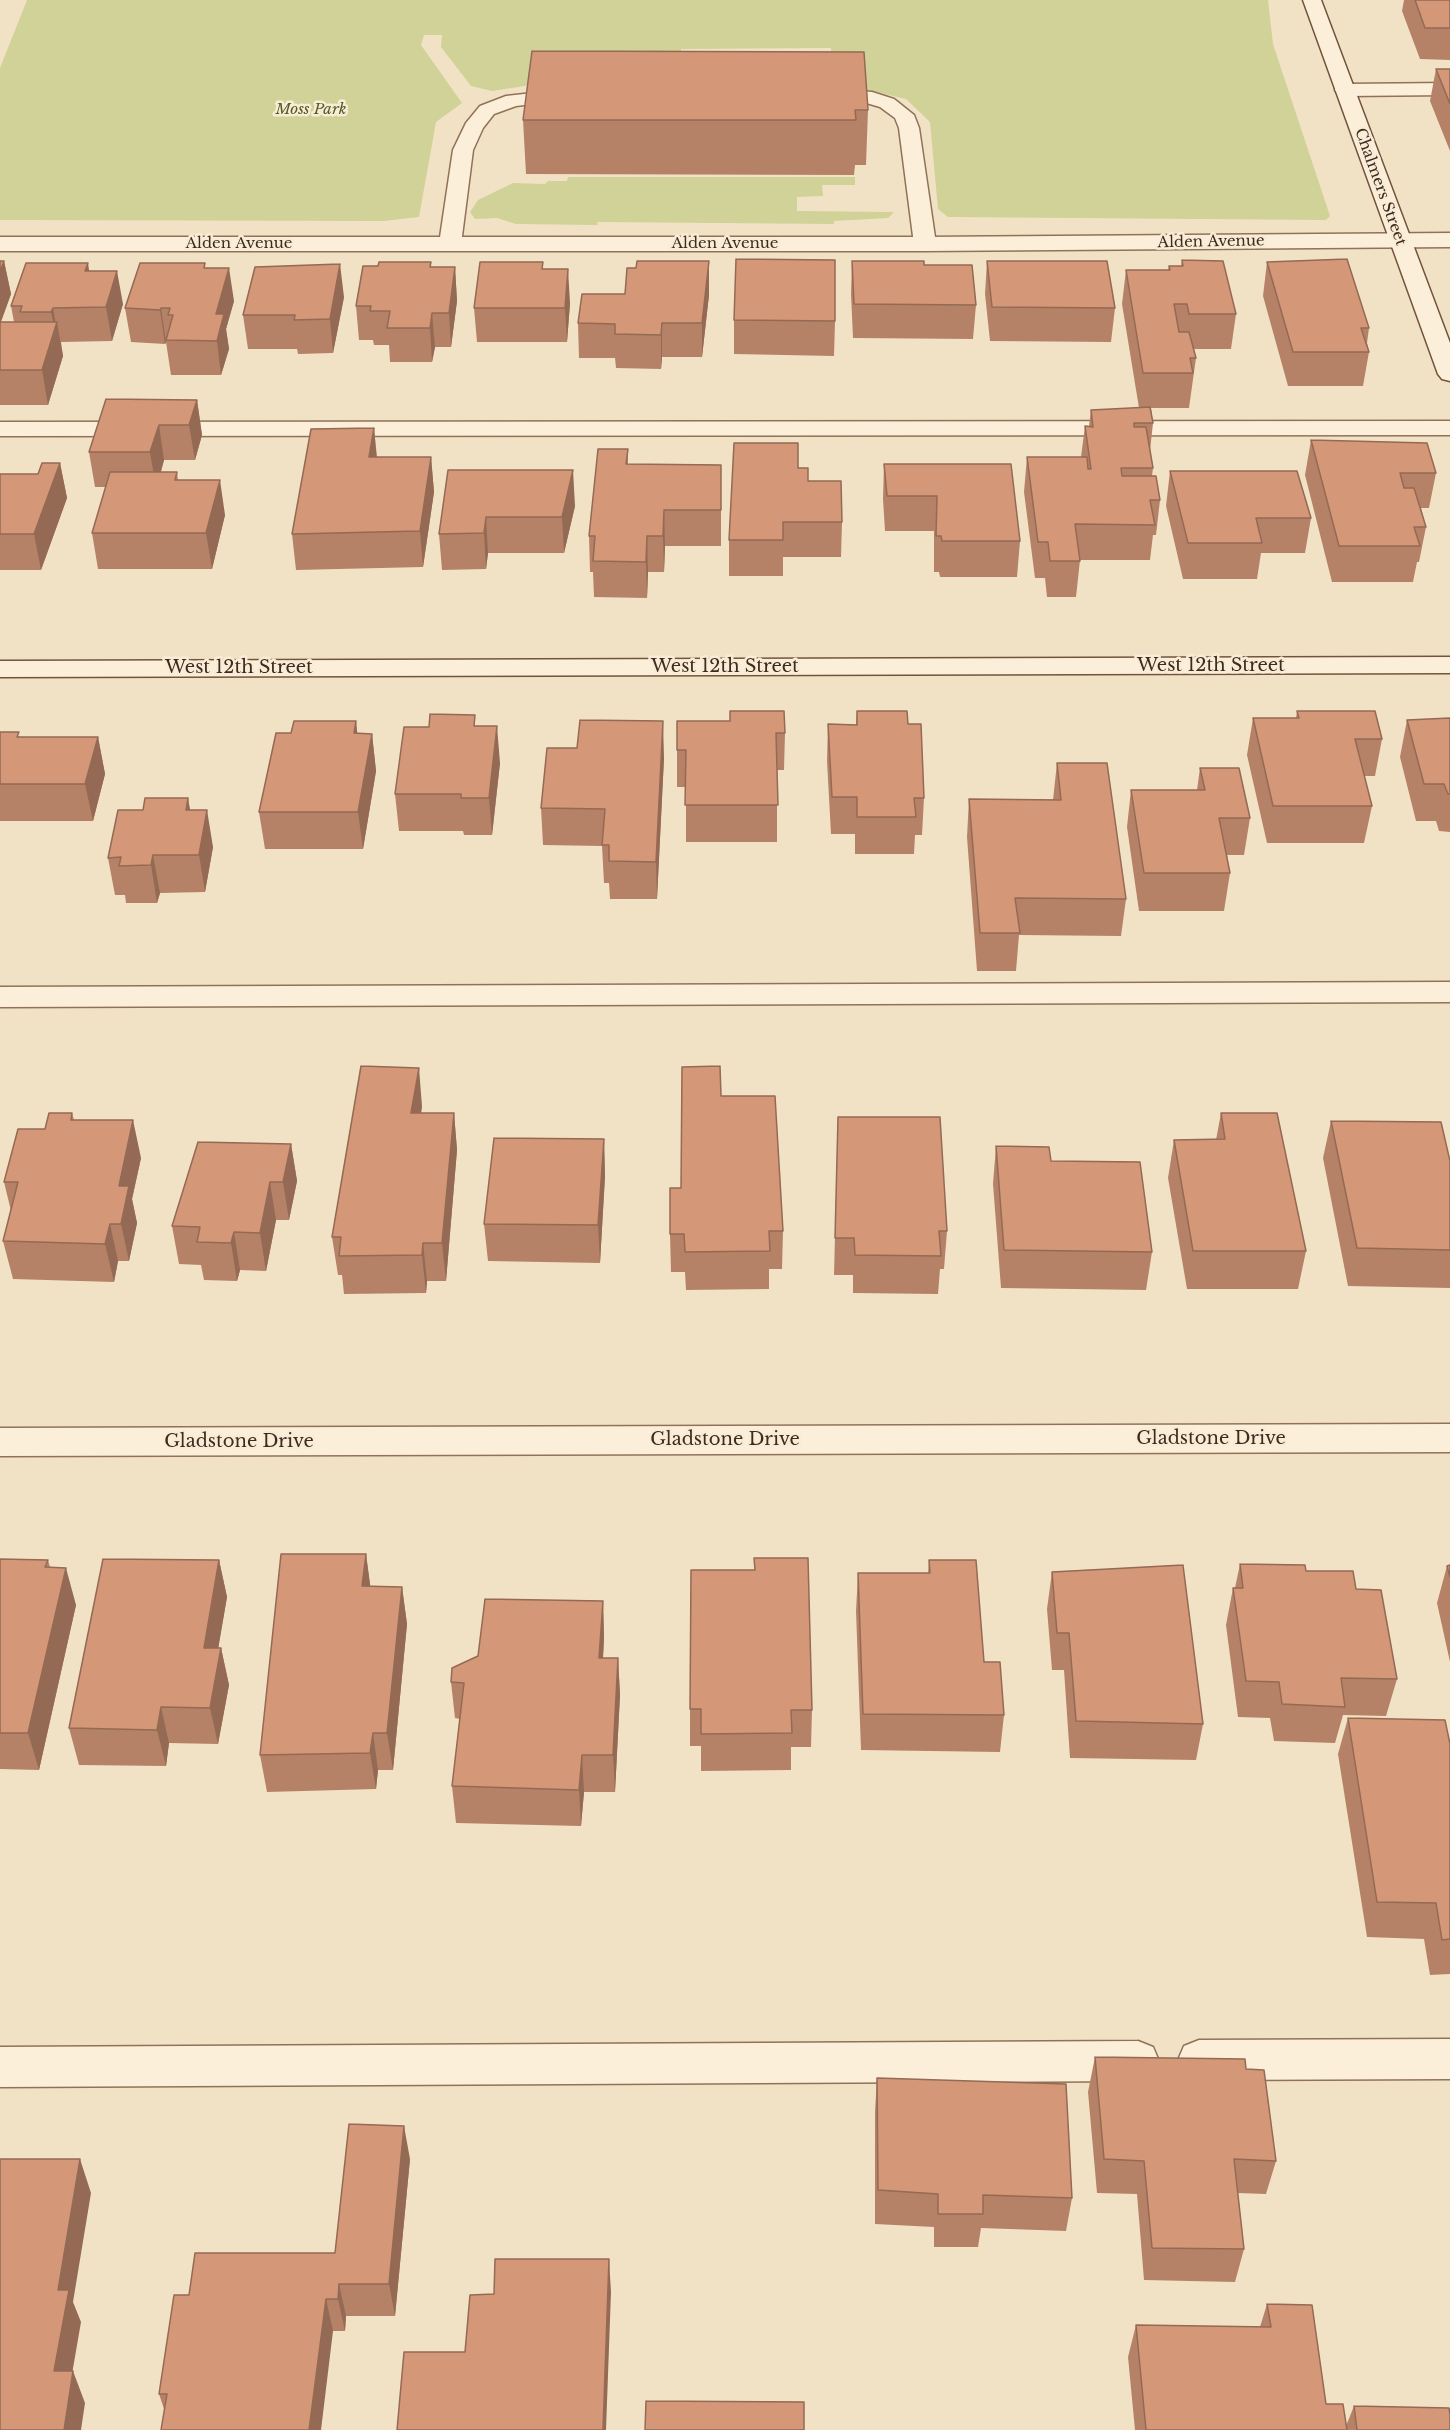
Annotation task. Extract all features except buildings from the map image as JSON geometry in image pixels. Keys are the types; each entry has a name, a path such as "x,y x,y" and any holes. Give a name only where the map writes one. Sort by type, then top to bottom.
{"street":[{"name":"Chalmers Street","path":"1312,0 1450,374"},
{"path":"1345,90 1450,89"},
{"path":"450,244 464,150 473,127 487,110 513,100 585,94"},
{"path":"808,94 865,96 887,103 904,115 909,128 925,244"},
{"name":"Alden Avenue","path":"0,244 925,244 1450,240"},
{"path":"0,429 1450,428"},
{"name":"West 12th Street","path":"0,669 1450,665"},
{"path":"0,997 1450,992"},
{"name":"Gladstone Drive","path":"0,1443 1450,1438"},
{"path":"0,2067 1450,2059"}],"green space":[{"name":"Moss Park","path":"27,0 1268,0 1273,44 1330,216 1326,220 948,217 938,209 930,122 906,99 850,86 831,78 831,48 681,49 681,62 492,91 471,86 441,47 442,35 424,35 421,45 462,103 436,122 419,217 384,221 0,220 0,68"},
{"path":"568,177 855,177 855,185 822,185 823,196 797,197 797,211 894,212 888,218 834,221 834,224 597,222 598,225 516,224 497,218 475,219 470,212 478,200 513,183 545,184 548,181 567,181"}]}
